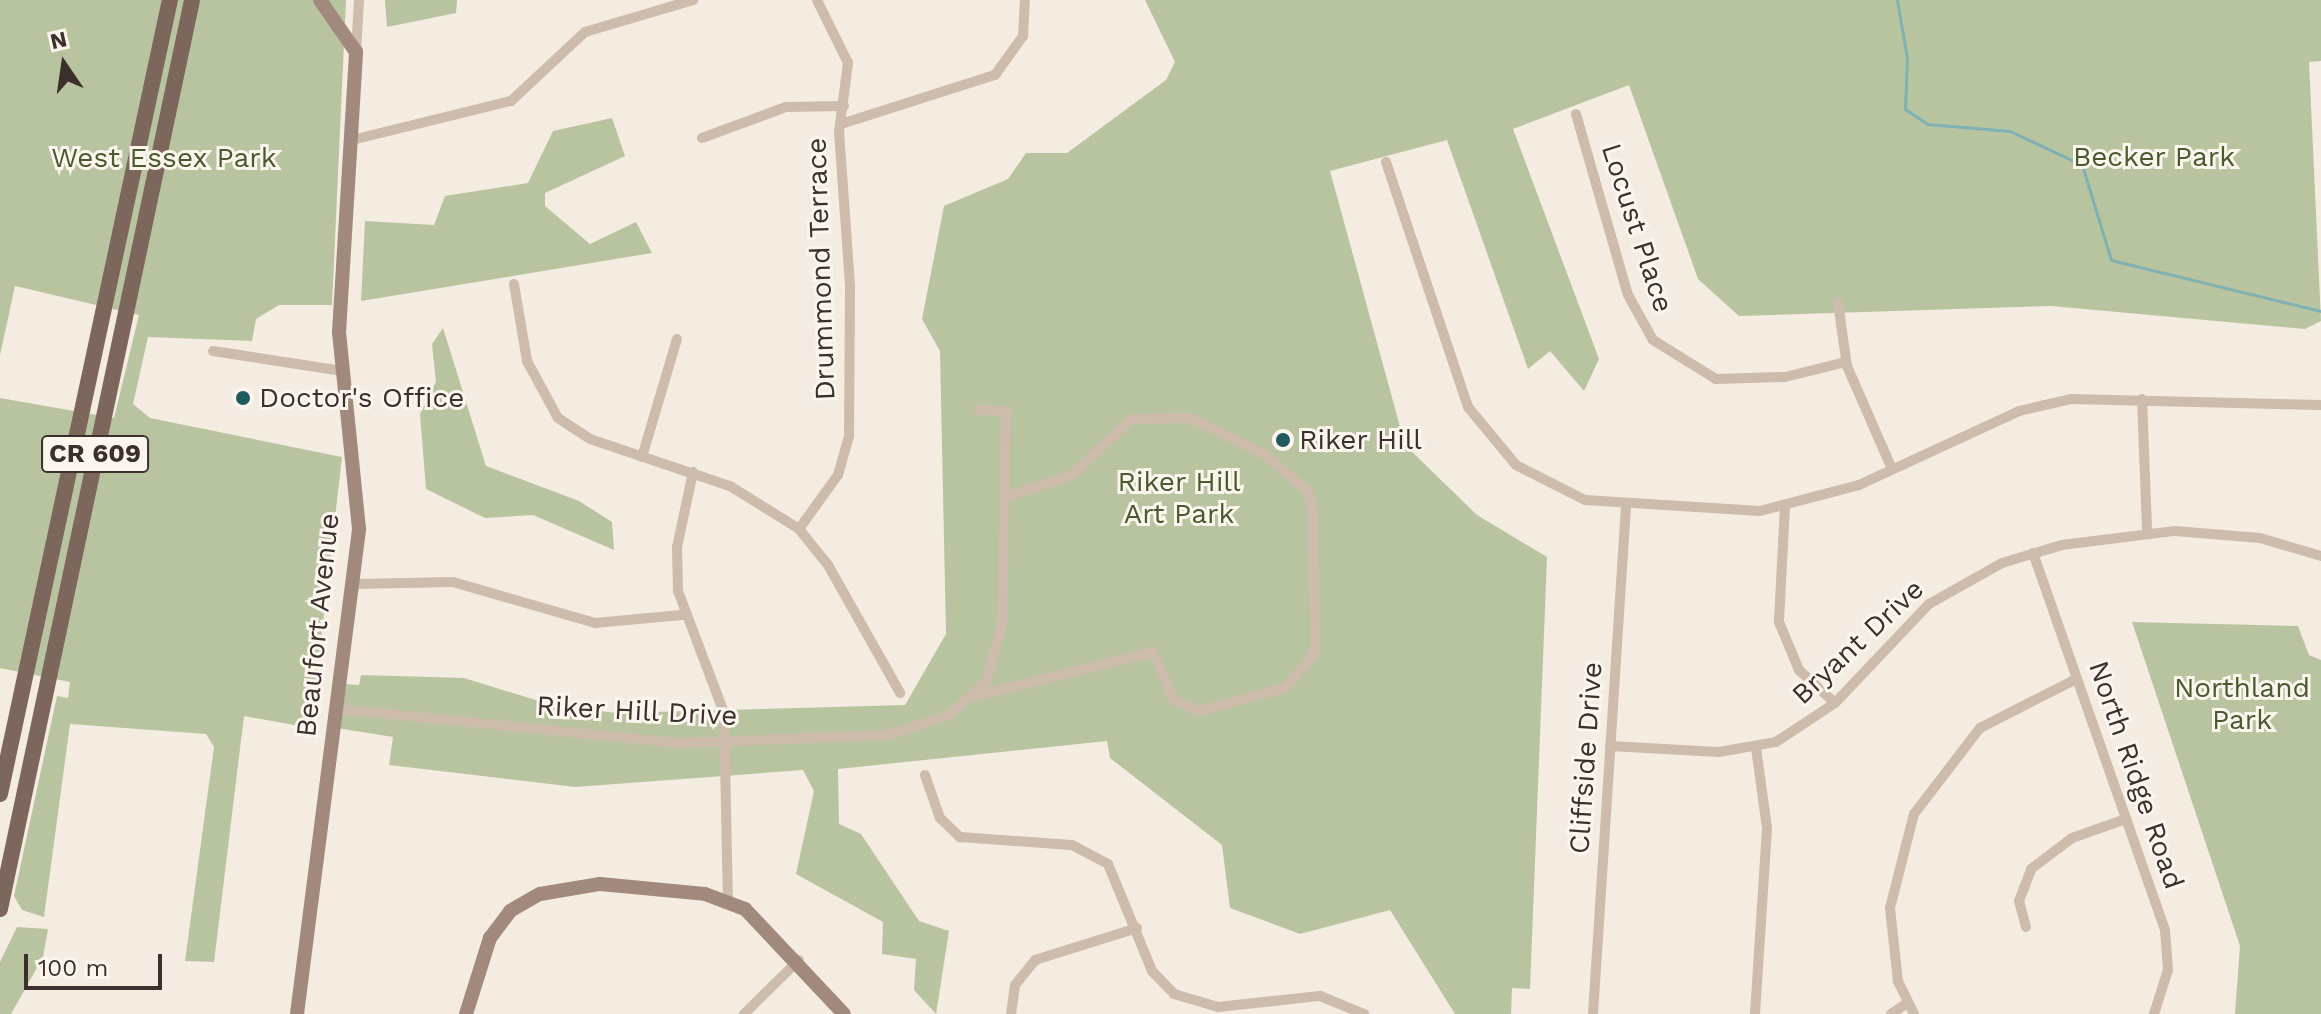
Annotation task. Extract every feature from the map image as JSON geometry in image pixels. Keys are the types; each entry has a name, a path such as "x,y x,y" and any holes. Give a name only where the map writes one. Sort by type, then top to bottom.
{"main road":[{"name":"CR 609","path":"0,794 170,0"},
{"name":"CR 609","path":"0,909 192,0"}],"street":[{"path":"320,0 356,52"},
{"name":"Beaufort Avenue","path":"297,1014 354,584 358,514 342,371 359,0"},
{"path":"352,140 511,101 585,32 693,0"},
{"name":"Drummond Terrace","path":"799,529 838,475 849,436 841,124 848,63 817,0"},
{"path":"841,124 995,75 1023,36 1025,0"},
{"path":"702,138 786,107 844,106"},
{"name":"Locust Place","path":"1576,114 1628,295 1653,340 1716,379 1774,379 1846,362"},
{"path":"1386,162 1454,379 1482,429 1551,488 1626,506 1742,512 1785,506 1892,469 2046,403 2142,399 2321,405"},
{"path":"514,284 527,361 548,405 571,429 642,457 693,472 799,529 900,693"},
{"path":"1838,303 1846,362 1892,469"},
{"path":"642,457 677,339"},
{"path":"213,351 342,371"},
{"path":"2142,399 2147,532"},
{"name":"Riker Hill Drive","path":"975,696 999,654 1005,497 1006,411 979,410"},
{"name":"Riker Hill Drive","path":"337,709 729,742 888,735 949,715 975,696 1153,652 1174,700 1199,711 1285,688 1315,653 1311,502 1298,480 1264,454 1190,418 1132,419 1072,475 1005,497"},
{"path":"693,472 677,547 682,615 716,685 729,742 728,900"},
{"name":"Cliffside Drive","path":"1593,1014 1626,506"},
{"path":"1785,506 1779,622 1799,670 1835,703"},
{"name":"Bryant Drive","path":"1756,748 1835,703 1929,604 2033,553 2147,532 2238,535 2321,556"},
{"name":"North Ridge Road","path":"2033,553 2168,947 2164,994 2154,1014"},
{"path":"354,584 453,582 595,623 682,615"},
{"path":"1914,1014 1906,1004 1890,908 1914,814 1980,728 2076,679"},
{"path":"1610,746 1756,748 1767,828 1755,1014"},
{"path":"925,775 940,818 960,837 1072,845 1098,856 1118,878 1160,986 1197,1005 1308,995 1364,1014"},
{"path":"2026,927 2019,901 2031,869 2072,838 2126,819"},
{"path":"466,1014 498,923 540,894 626,885 728,900 764,922 844,1014"},
{"path":"1011,1014 1015,985 1035,960 1137,928"},
{"path":"744,1014 799,960"},
{"path":"1891,1014 1906,1004"}],"green space":[{"name":"West Essex Park","path":"0,0 346,0 332,305 279,305 256,319 252,341 148,337 133,404 150,418 342,457 311,728 244,716 214,962 185,961 214,747 206,734 70,724 44,917 22,910 14,896 57,696 68,698 70,682 0,668 0,398 114,418 139,315 15,286 0,355"},
{"path":"385,0 457,0 456,13 387,27"},
{"path":"1145,0 2321,0 2321,61 2309,62 2321,321 2305,329 2051,306 1739,316 1698,279 1629,85 1513,129 1599,359 1584,391 1550,351 1528,369 1447,140 1330,171 1405,445 1477,515 1547,557 1530,989 1512,988 1511,1014 1455,1014 1390,910 1300,934 1230,908 1222,845 1110,758 1107,741 838,769 839,824 861,834 919,921 949,931 936,1014 914,990 916,959 882,954 883,922 796,874 814,791 803,770 575,787 389,765 393,737 337,728 344,684 359,685 361,675 464,678 555,706 617,713 905,705 946,634 940,351 922,319 944,206 1008,179 1026,153 1067,153 1166,80 1175,62"},
{"path":"612,118 625,156 545,193 545,206 590,244 636,222 652,253 361,301 365,221 434,225 445,196 528,183 553,131"},
{"path":"443,328 486,466 579,501 612,522 614,550 533,515 485,518 426,489 420,414 436,382 432,344"},
{"name":"Northland Park","path":"2132,622 2298,626 2309,655 2321,660 2321,1014 2235,1014 2240,946"},
{"path":"17,927 48,929 43,957 11,1014 0,1014 0,962"}],"waterway":[{"path":"1897,0 1907,58 1905,109 1927,124 2010,131 2082,165 2111,260 2321,311"}],"place":[{"name":"Doctor's Office","path":"243,398"},
{"name":"Riker Hill","path":"1283,440"}],"park label":[{"name":"Becker Park","path":"2154,157"},
{"name":"Riker Hill Art Park","path":"1179,498"}]}
